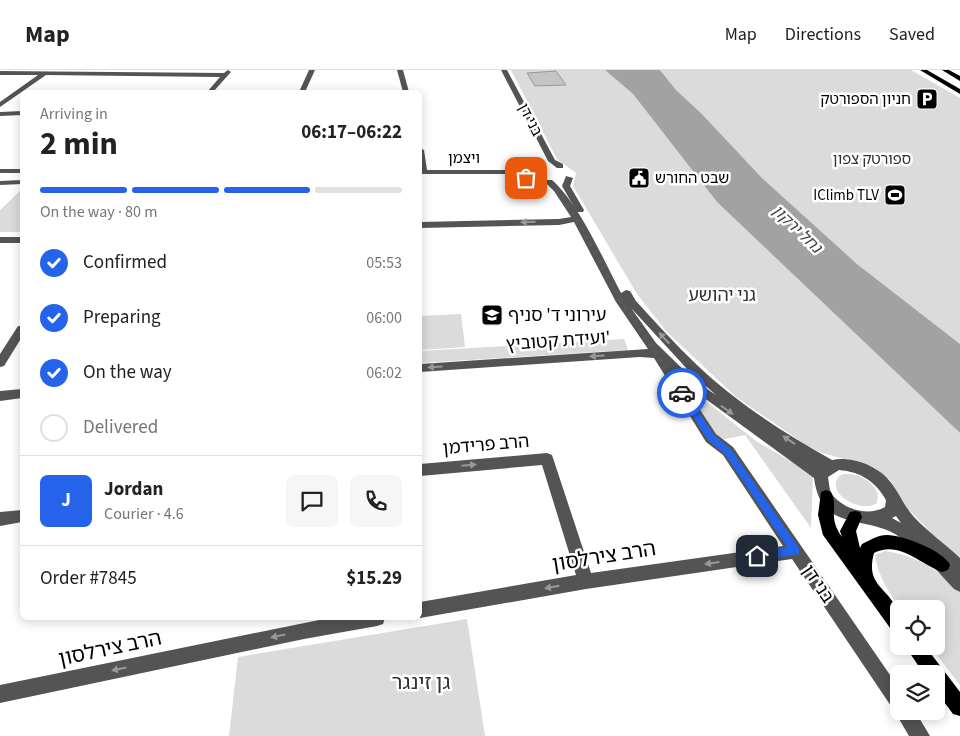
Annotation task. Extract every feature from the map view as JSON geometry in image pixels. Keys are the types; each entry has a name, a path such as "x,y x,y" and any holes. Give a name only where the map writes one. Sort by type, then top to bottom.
{"main road":[{"path":"924,70 960,92"},
{"path":"944,70 960,79"},
{"path":"826,496 825,515 828,530 890,614"},
{"path":"854,517 848,531 850,542 853,556 868,584"},
{"path":"868,584 863,564 867,549 875,542 891,542 907,546 942,566"},
{"path":"921,655 928,665"},
{"path":"945,687 960,707"}],"street":[{"path":"303,90 312,70"},
{"path":"400,70 405,90"},
{"name":"בני דן","path":"498,70 545,162 540,167"},
{"name":"בני דן","path":"504,70 552,162 571,173 570,178"},
{"path":"21,90 47,72"},
{"path":"0,73 227,73"},
{"path":"212,90 227,73"},
{"path":"0,105 20,91"},
{"path":"0,114 20,113"},
{"path":"422,158 424,165 422,170"},
{"name":"ויצמן","path":"422,173 514,172 540,167 560,166"},
{"path":"540,167 534,173 543,181"},
{"path":"0,171 20,171"},
{"name":"ויצמן","path":"422,173 514,177 561,182 570,178"},
{"path":"570,178 566,186 632,303 694,369 744,410 812,455 826,470"},
{"name":"בני דן","path":"543,181 557,189 576,219 622,302 711,438 728,451 890,691"},
{"path":"0,182 20,182"},
{"path":"422,225 559,222 576,219"},
{"path":"0,240 20,240"},
{"path":"0,363 20,332"},
{"name":"בני דן","path":"655,350 690,384 826,470"},
{"name":"ועידת קטוביץ'","path":"422,368 655,350 678,359 694,369"},
{"path":"0,396 20,394"},
{"name":"הרב פרידמן","path":"422,470 547,458 586,581"},
{"path":"826,470 849,464 870,473 879,480 908,521 960,568"},
{"path":"826,470 822,489 833,505 854,517 889,523 904,532 960,584"},
{"path":"877,520 885,517 890,511 892,504 891,496"},
{"path":"0,519 20,516"},
{"name":"הרב צירלסון","path":"422,610 586,581 795,551"},
{"name":"הרב צירלסון","path":"0,694 305,624 353,620"},
{"path":"910,720 920,736"}],"green space":[{"name":"גני יהושע","path":"511,70 605,70 633,94 717,202 960,433 960,563 908,509 890,480 874,467 822,453 806,445 736,397 666,331 637,294 573,186 576,173 557,159"},
{"name":"ספורטק צפון","path":"660,70 911,70 960,98 960,344 857,264 762,178 701,113 676,90"},
{"path":"20,191 20,232 0,232 0,210"},
{"path":"461,314 465,347 422,350 422,316"},
{"path":"624,339 628,350 422,363 422,351"},
{"path":"678,379 756,441 813,474 811,528 745,435 720,440"},
{"path":"844,474 860,476 869,481 878,494 877,503 870,506 862,506 854,504 841,495 836,483 839,476"},
{"path":"885,551 907,556 926,564 960,593 960,685 937,655 945,655 945,600 895,600 881,577 875,555"},
{"name":"גן זינגר","path":"467,619 485,736 229,736 238,657"}],"water":[{"name":"נחל ירקון","path":"605,70 660,70 676,90 701,113 762,178 857,264 960,344 960,433 717,202 633,94"}],"building":[{"path":"556,71 566,85 535,86 527,73"}],"way so far":[{"path":"526,178 549,182 557,189 579,223 622,302 682,393"}],"place":[{"name":"חניון הספורטק","path":"927,99"},
{"name":"שבט החורש","path":"639,178"},
{"name":"IClimb TLV","path":"895,195"},
{"name":"עירוני ד' סניף","path":"492,315"}],"route":[{"path":"682,393 711,438 728,451 795,551 757,556"}]}
